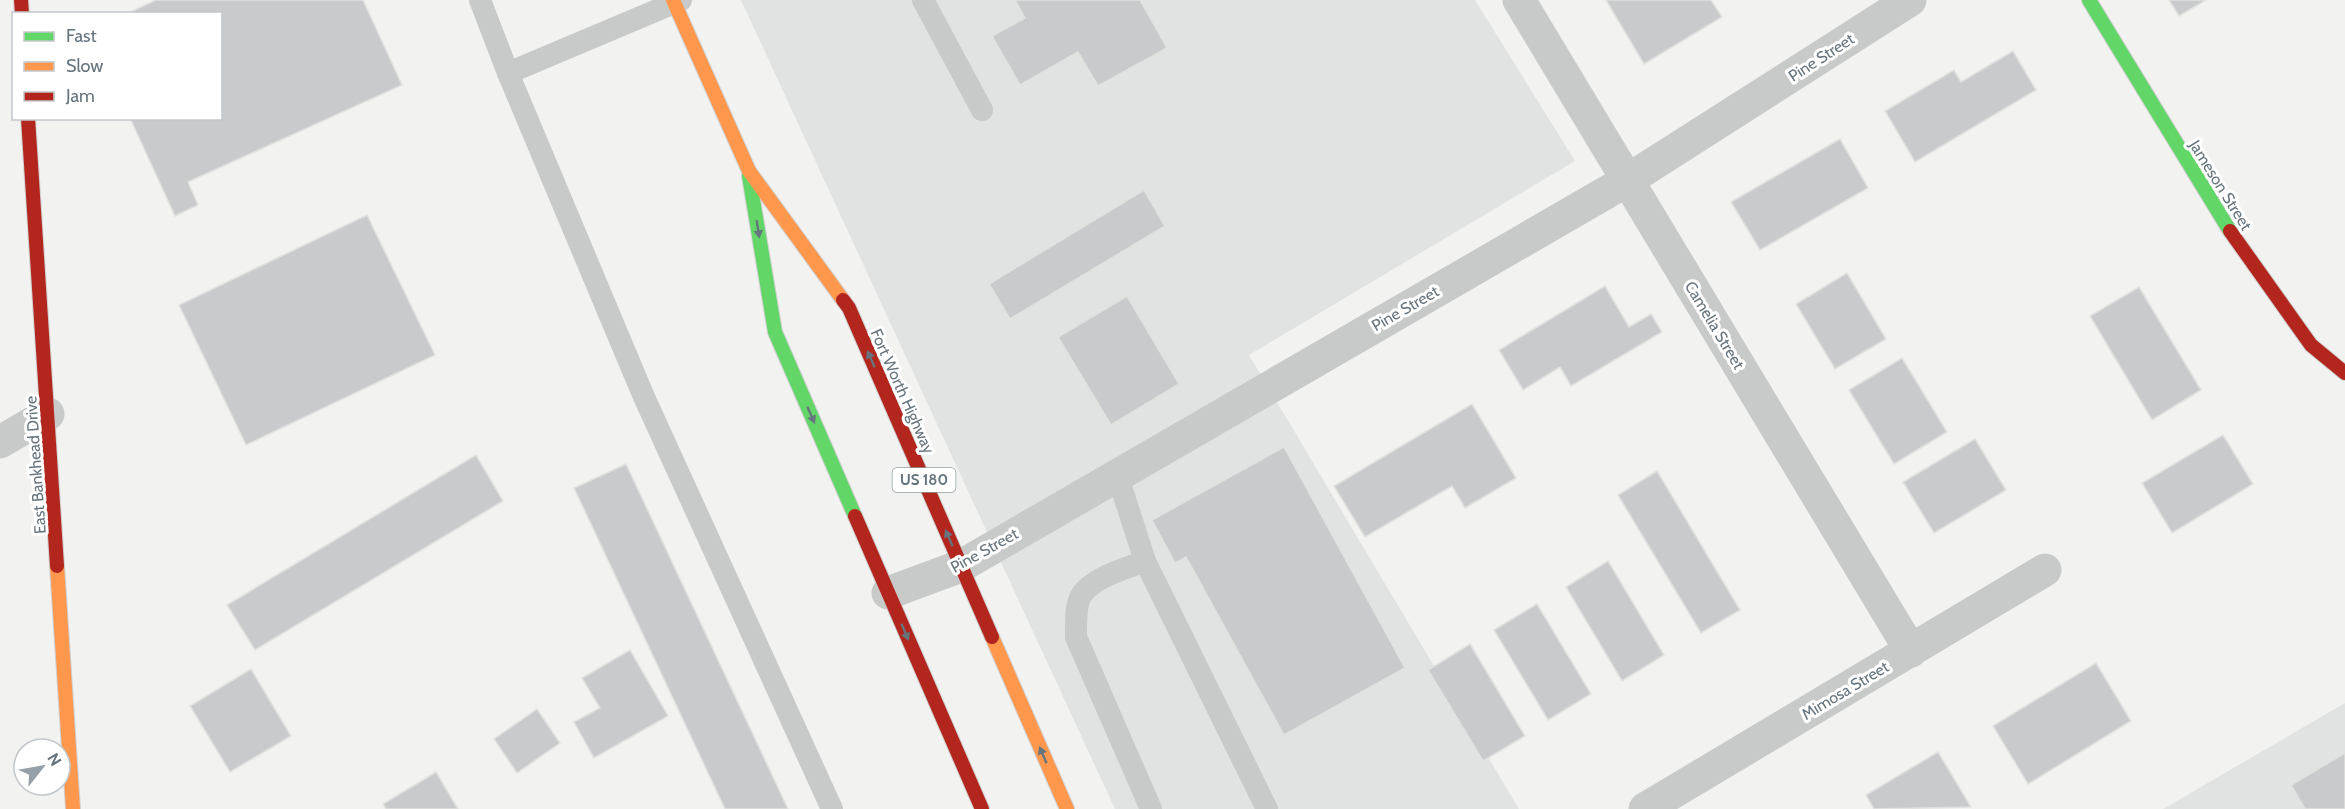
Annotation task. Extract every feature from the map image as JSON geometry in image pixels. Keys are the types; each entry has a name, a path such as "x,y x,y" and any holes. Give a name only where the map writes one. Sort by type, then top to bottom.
{"main road":[{"name":"Jameson Street","path":"2089,0 2217,213 2311,345 2345,373"},
{"name":"Fort Worth Highway","path":"676,1 749,171 849,308 1066,809"},
{"name":"East Bankhead Drive","path":"28,120 73,809"},
{"name":"Fort Worth Highway","path":"749,171 774,332 982,809"}],"street":[{"name":"Camelia Street","path":"1519,0 1911,651"},
{"name":"Pine Street","path":"888,593 961,566 1628,180 1910,0"},
{"path":"0,442 48,414"},
{"name":"Mimosa Street","path":"1645,809 2045,570"}],"lane":[{"path":"480,0 508,73 644,397 832,809"},
{"path":"923,0 982,110"},
{"path":"508,73 676,1"},
{"path":"1117,474 1145,561 1267,809"},
{"path":"1145,561 1101,579 1081,595 1076,618 1076,637 1151,809"}],"shaded area":[{"path":"741,0 1475,0 1575,161 1249,355 1519,809 1115,809"},
{"path":"2345,703 2345,809 2163,809"}],"building":[{"path":"156,0 363,0 402,85 188,182 198,205 175,216 131,120 222,120 222,12 130,12"},
{"path":"1015,0 1140,0 1167,48 1098,86 1078,52 1020,85 992,36 1025,18"},
{"path":"1606,0 1711,0 1722,17 1644,64"},
{"path":"2169,0 2206,0 2179,16"},
{"path":"2013,51 2036,90 1915,162 1885,111 1954,70 1961,82"},
{"path":"1840,139 1868,188 1760,250 1731,202"},
{"path":"1144,190 1165,226 1010,319 989,284"},
{"path":"367,215 435,355 246,445 179,305"},
{"path":"1847,273 1886,339 1835,369 1796,304"},
{"path":"1605,286 1629,327 1651,314 1662,332 1571,386 1560,367 1523,390 1499,350"},
{"path":"2139,287 2201,390 2152,420 2090,316"},
{"path":"1127,296 1179,384 1111,425 1058,337"},
{"path":"1902,358 1947,432 1894,464 1849,390"},
{"path":"1472,404 1516,478 1465,508 1452,486 1365,537 1334,486"},
{"path":"2223,435 2253,484 2172,533 2142,483"},
{"path":"1975,439 2006,490 1934,533 1903,482"},
{"path":"1284,447 1405,668 1284,735 1186,557 1175,563 1152,520"},
{"path":"476,455 503,501 255,650 227,605"},
{"path":"626,464 788,809 725,809 574,488"},
{"path":"1657,471 1740,610 1701,633 1618,495"},
{"path":"1608,561 1664,655 1622,681 1566,587"},
{"path":"1537,604 1591,694 1548,720 1494,630"},
{"path":"1470,644 1525,736 1483,761 1428,670"},
{"path":"630,650 668,716 594,758 574,722 600,708 582,678"},
{"path":"2096,663 2131,721 2028,784 1993,726"},
{"path":"251,669 291,736 230,772 190,706"},
{"path":"537,709 560,743 517,773 494,739"},
{"path":"1938,752 1971,807 1874,809 1866,795"},
{"path":"2345,753 2345,809 2305,809 2291,785"},
{"path":"436,772 458,809 386,809 383,804"}],"traffic: fast":[{"path":"2089,0 2230,231"},
{"path":"749,176 775,332 855,516"}],"traffic: slow":[{"path":"673,0 749,171 843,300"},
{"path":"57,566 73,809"},
{"path":"992,637 1067,809"}],"traffic: jam":[{"path":"21,0 22,12"},
{"path":"28,120 57,566"},
{"path":"2230,231 2311,345 2345,373"},
{"path":"843,300 849,308 992,637"},
{"path":"855,516 982,809"}]}
